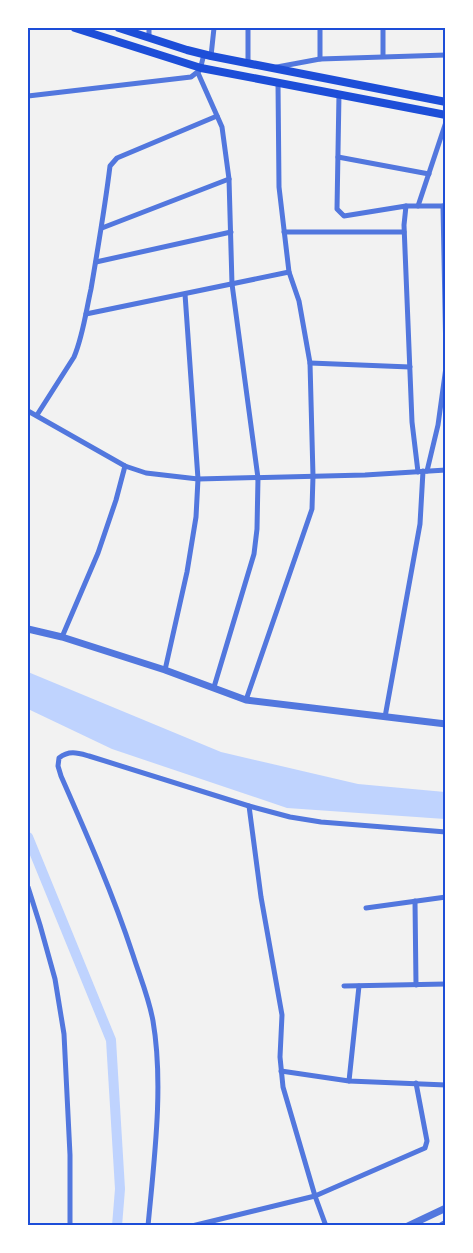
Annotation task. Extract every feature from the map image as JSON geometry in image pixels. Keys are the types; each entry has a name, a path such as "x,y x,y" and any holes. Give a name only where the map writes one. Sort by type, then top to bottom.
{"main road":[{"path":"75,28 200,70 446,115"},
{"path":"119,28 207,55 446,102"}],"street":[{"path":"149,28 149,38"},
{"path":"28,96 195,76 207,55 214,28"},
{"path":"248,28 248,63"},
{"path":"320,28 320,59"},
{"path":"382,56 383,28"},
{"path":"270,68 320,59 446,55"},
{"path":"200,70 222,127 229,179 232,284 258,478 257,529 254,554 214,687"},
{"path":"246,700 312,509 310,363 299,300 289,272 284,232 279,187 278,83"},
{"path":"339,94 337,209 340,214 344,216 406,206 444,206 446,359"},
{"path":"37,415 78,348 102,228 110,166 113,161 217,116"},
{"path":"418,206 446,122"},
{"path":"338,157 429,174"},
{"path":"102,228 229,179"},
{"path":"385,717 420,524 422,471 412,422 404,232 406,206"},
{"path":"96,262 231,232"},
{"path":"284,232 404,232"},
{"path":"86,314 289,272"},
{"path":"166,670 187,572 196,517 198,479 185,294"},
{"path":"310,363 410,367"},
{"path":"422,471 438,425 446,367"},
{"path":"28,411 125,466 146,474 198,479 446,470"},
{"path":"62,638 98,553 125,466"},
{"path":"28,629 166,670 246,700 446,724"},
{"path":"148,1226 155,1147 157,1082 153,1021 123,923 96,855 61,776 58,766 59,758 64,754 73,752 249,806 321,822 446,832"},
{"path":"249,806 261,898 282,1015 281,1071 283,1088 315,1196 326,1226"},
{"path":"28,887 55,979 64,1034 70,1155 70,1226"},
{"path":"366,908 446,897"},
{"path":"415,901 416,985"},
{"path":"344,986 446,984"},
{"path":"349,1081 360,986"},
{"path":"281,1071 349,1081 446,1085"},
{"path":"192,1226 315,1196 425,1148 428,1141 416,1083"},
{"path":"408,1226 446,1208"},
{"path":"441,1226 446,1223"}],"water":[{"path":"28,672 221,752 358,784 445,792 445,819 287,808 112,749 28,709"}],"waterway":[{"path":"28,837 111,1040 120,1189 117,1226"}]}
